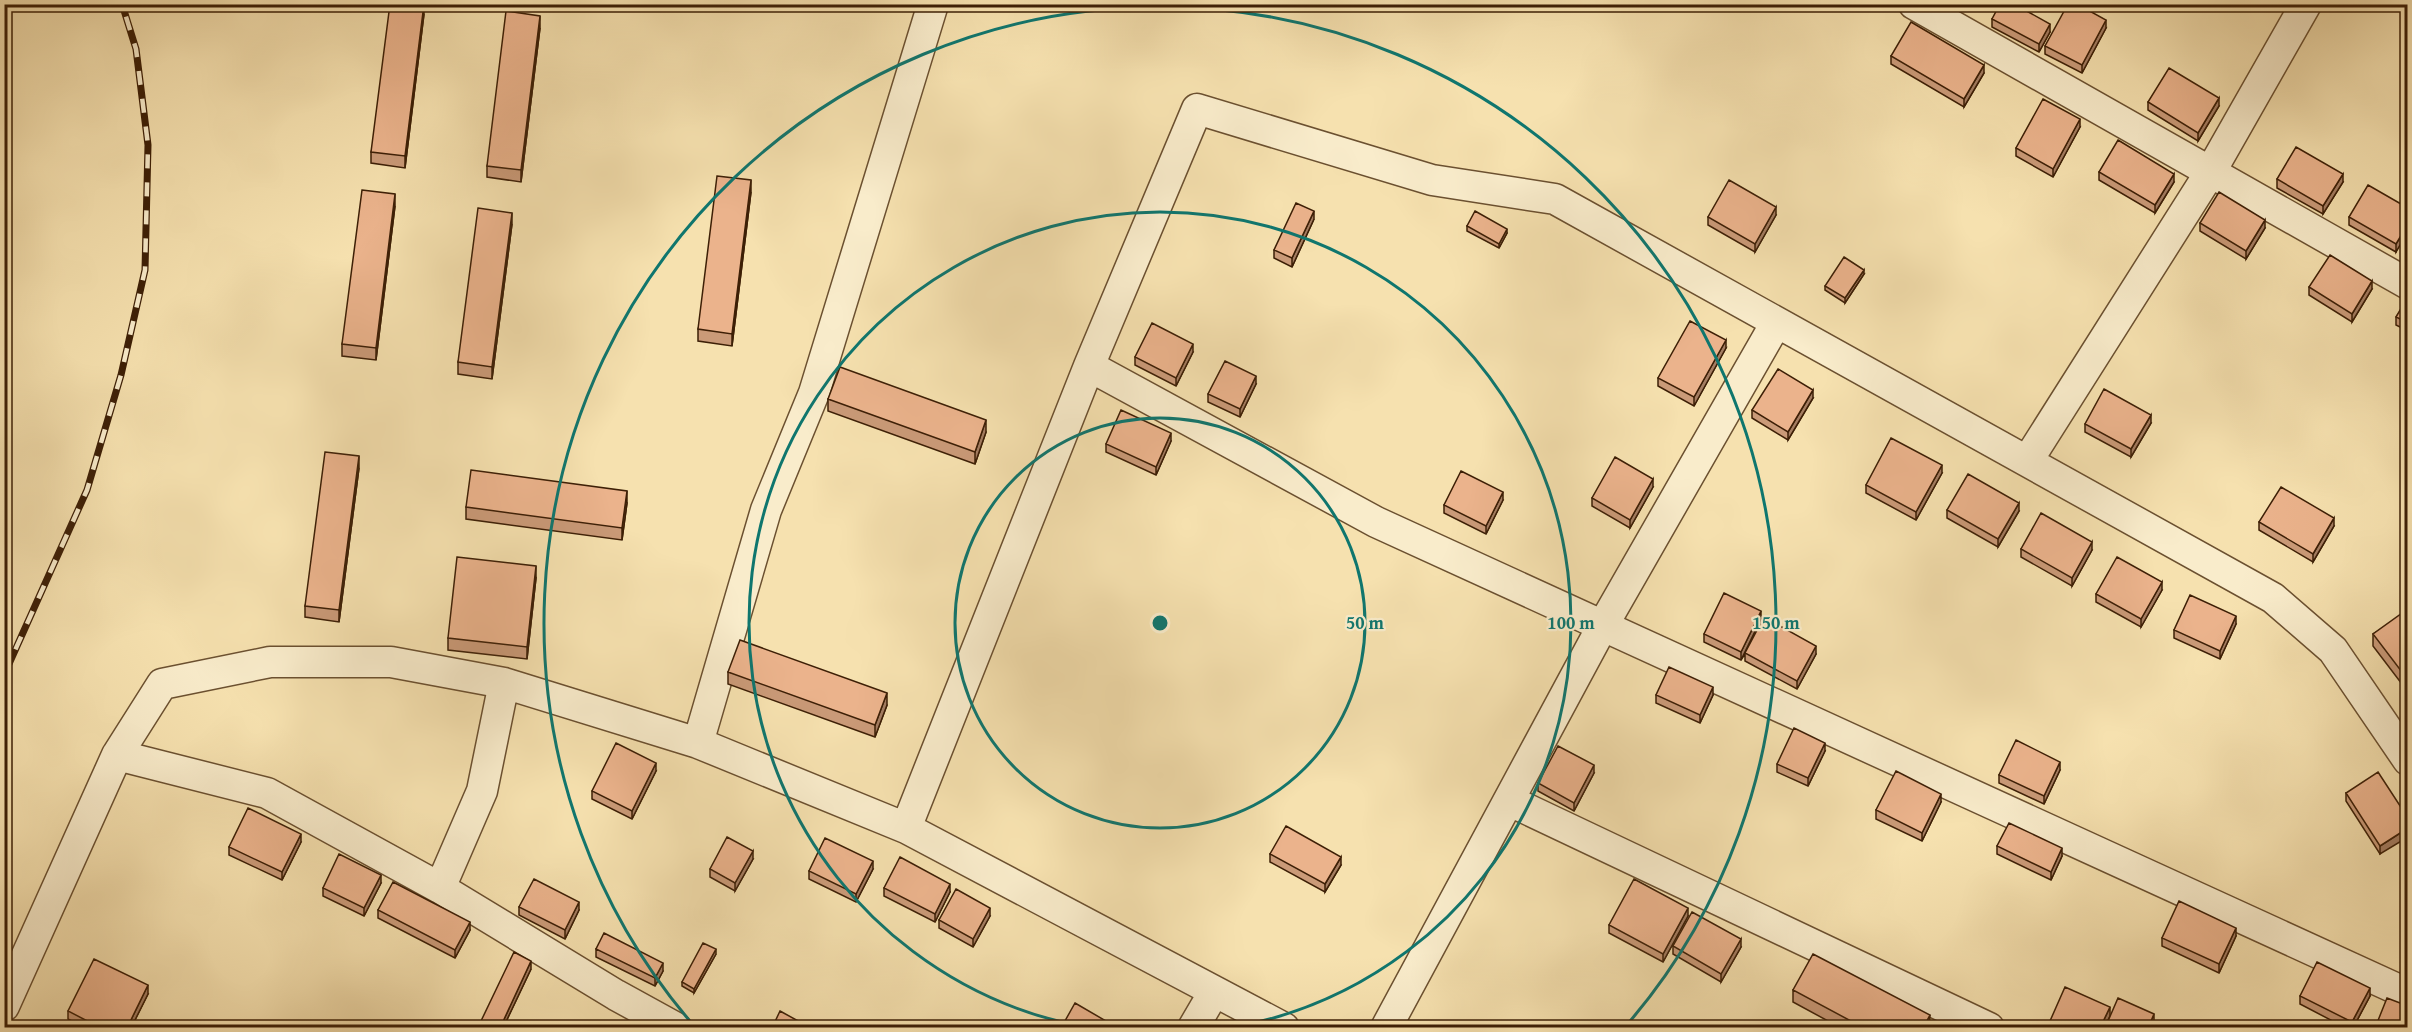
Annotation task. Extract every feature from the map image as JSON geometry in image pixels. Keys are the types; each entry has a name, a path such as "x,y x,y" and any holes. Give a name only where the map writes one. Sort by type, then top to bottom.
{"street":[{"path":"698,743 766,510 814,393 933,4"},
{"path":"2028,460 2211,171 2306,4"},
{"path":"1914,5 2408,284"},
{"path":"906,828 1089,366 1197,110 1432,180 1555,199 2273,598 2333,650 2408,760"},
{"path":"1386,1028 1602,627 1776,323"},
{"path":"1089,366 1376,522 2408,994"},
{"path":"4,1006 117,755 162,684 270,662 391,663 504,683 698,743 906,828 1284,1028"},
{"path":"440,888 482,791 504,683"},
{"path":"117,755 267,793 440,888 616,995 676,1028"},
{"path":"1510,801 1989,1028"},
{"path":"1193,1028 1214,992"}],"building":[{"path":"390,4 424,4 405,156 371,152"},
{"path":"2000,4 2014,4 2050,24 2039,44 1992,19"},
{"path":"2068,4 2077,4 2106,20 2082,65 2045,46"},
{"path":"506,11 540,16 521,170 487,166"},
{"path":"1911,22 1984,65 1964,99 1891,56"},
{"path":"2169,68 2219,98 2198,133 2148,102"},
{"path":"2043,99 2080,119 2053,169 2016,148"},
{"path":"2118,140 2174,174 2155,205 2099,172"},
{"path":"2296,147 2343,174 2323,206 2277,179"},
{"path":"717,176 751,180 732,334 698,329"},
{"path":"1729,180 1776,207 1755,244 1708,217"},
{"path":"2368,185 2408,208 2408,224 2396,244 2349,217"},
{"path":"362,190 395,194 376,348 342,344"},
{"path":"2219,192 2265,220 2246,251 2200,223"},
{"path":"1296,203 1314,211 1292,258 1274,250"},
{"path":"478,208 512,213 492,367 458,362"},
{"path":"1475,211 1507,229 1499,244 1467,226"},
{"path":"2330,255 2372,281 2352,314 2309,287"},
{"path":"1844,257 1864,270 1845,298 1825,286"},
{"path":"2406,300 2408,301 2408,323 2396,317"},
{"path":"1690,321 1726,340 1694,397 1658,378"},
{"path":"1152,323 1193,344 1176,378 1135,357"},
{"path":"1225,361 1256,376 1240,409 1208,394"},
{"path":"840,367 986,420 975,452 828,399"},
{"path":"1778,369 1813,390 1788,432 1752,410"},
{"path":"2104,389 2151,415 2131,449 2085,424"},
{"path":"1121,410 1171,433 1156,467 1106,444"},
{"path":"1891,438 1942,465 1916,512 1866,485"},
{"path":"325,452 359,456 339,610 305,606"},
{"path":"1615,457 1653,479 1630,520 1592,498"},
{"path":"471,470 627,491 622,528 466,507"},
{"path":"1461,471 1503,492 1486,526 1444,505"},
{"path":"1968,474 2019,503 1998,539 1947,510"},
{"path":"2281,487 2334,518 2313,554 2259,522"},
{"path":"2041,513 2092,542 2072,578 2021,549"},
{"path":"457,557 536,566 527,647 448,638"},
{"path":"2117,557 2162,582 2141,619 2096,594"},
{"path":"1724,593 1761,611 1741,652 1704,634"},
{"path":"2190,595 2236,616 2220,651 2174,630"},
{"path":"2405,611 2408,614 2408,680 2373,634"},
{"path":"1764,617 1816,646 1797,681 1745,653"},
{"path":"740,640 887,693 875,725 728,672"},
{"path":"1669,667 1713,687 1700,715 1656,695"},
{"path":"1794,728 1825,743 1808,778 1777,764"},
{"path":"2016,740 2060,762 2044,796 1999,775"},
{"path":"616,743 656,763 632,811 592,791"},
{"path":"1558,746 1594,765 1574,803 1538,783"},
{"path":"1896,771 1941,794 1922,833 1876,810"},
{"path":"2378,772 2408,818 2408,828 2380,846 2346,793"},
{"path":"248,808 301,834 282,872 229,847"},
{"path":"2009,823 2062,848 2051,872 1997,846"},
{"path":"1286,826 1341,857 1325,884 1270,854"},
{"path":"727,837 753,851 735,883 710,869"},
{"path":"825,838 873,861 856,894 809,871"},
{"path":"339,854 381,875 364,908 323,888"},
{"path":"900,857 950,884 935,914 884,888"},
{"path":"534,879 579,902 565,930 519,907"},
{"path":"1634,879 1688,908 1663,954 1609,925"},
{"path":"393,882 470,922 455,950 378,910"},
{"path":"956,889 990,908 973,939 939,920"},
{"path":"2179,901 2236,928 2219,964 2162,938"},
{"path":"1692,912 1741,939 1721,974 1673,946"},
{"path":"604,933 663,963 655,978 596,949"},
{"path":"703,943 716,949 694,989 682,982"},
{"path":"514,952 531,961 500,1028 493,1028 481,1021"},
{"path":"1813,954 1930,1015 1923,1028 1864,1028 1793,990"},
{"path":"94,959 148,985 127,1028 101,1028 68,1011"},
{"path":"2317,962 2370,988 2352,1022 2300,996"},
{"path":"2065,987 2110,1007 2100,1028 2063,1028 2050,1021"},
{"path":"2118,998 2154,1014 2148,1028 2105,1028"},
{"path":"2387,998 2408,1006 2408,1028 2375,1028"},
{"path":"1075,1003 1118,1028 1061,1028"},
{"path":"780,1011 811,1028 772,1028"}],"railway":[{"path":"4,675 87,490 121,375 145,270 148,145 136,49 122,4"}]}
